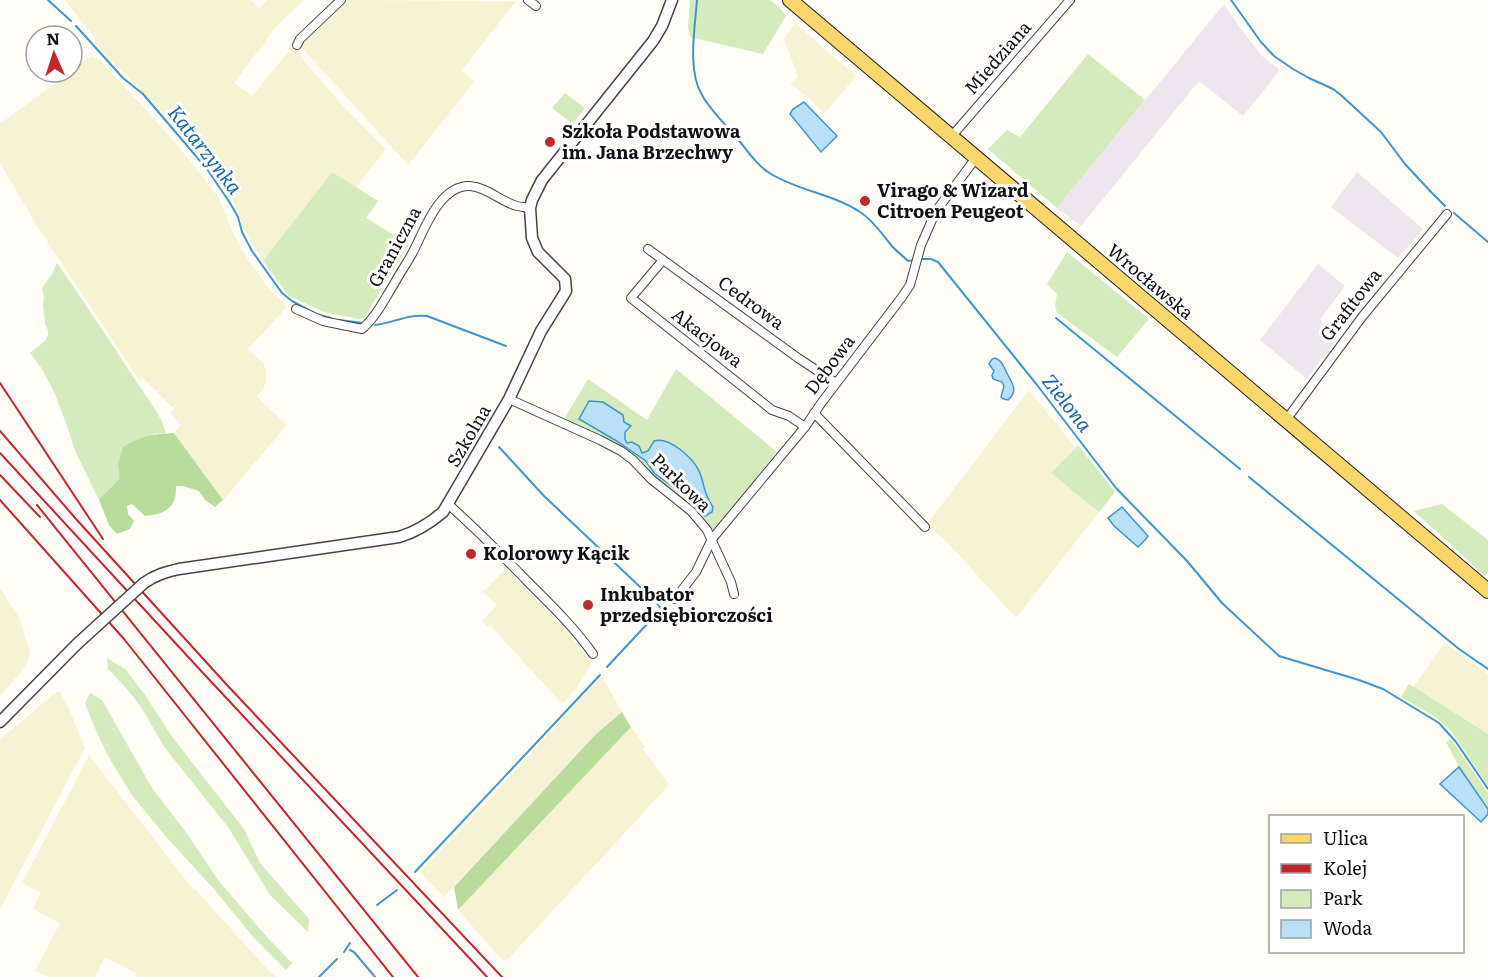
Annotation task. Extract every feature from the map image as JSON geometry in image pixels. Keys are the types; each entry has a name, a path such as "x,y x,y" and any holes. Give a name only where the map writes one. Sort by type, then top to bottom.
{"main road":[{"name":"Wrocławska","path":"790,0 1488,591"}],"street":[{"path":"297,45 300,39 341,0"},
{"path":"528,0 536,6"},
{"name":"Szkolna","path":"0,722 77,644 153,577 179,569 399,537 417,531 443,512 509,399 542,332 566,291 565,279 536,249 531,228 532,200 542,180 653,41 662,26 672,0"},
{"name":"Miedziana","path":"951,137 1070,0"},
{"name":"Dębowa","path":"925,527 814,413 910,285 936,211 976,158"},
{"name":"Graniczna","path":"296,309 323,321 362,329 371,321 385,298 436,207 453,192 463,187 471,186 516,206 530,208"},
{"name":"Grafitowa","path":"1286,420 1362,316 1447,214"},
{"name":"Cedrowa","path":"648,249 836,383"},
{"name":"Akacjowa","path":"663,260 631,298 772,410 789,416 805,427"},
{"name":"Parkowa","path":"509,399 621,451 691,511 712,539 805,427 814,413"},
{"path":"448,504 559,613 593,654"},
{"path":"712,539 734,594"},
{"path":"675,599 696,572 712,539"}],"shaded area":[{"path":"65,0 251,0 259,8 267,0 304,0 275,28 234,83 252,96 292,47 345,108 386,149 356,188 332,172 263,261 241,222 223,181 193,143 94,43 95,38"},
{"path":"344,0 516,1 462,70 474,82 408,165 302,48 307,35"},
{"path":"1224,4 1261,55 1280,70 1243,116 1199,81 1081,226 1057,208"},
{"path":"795,23 856,76 825,113 797,88 790,85 798,77 784,39"},
{"path":"91,56 100,60 173,140 219,198 242,250 268,288 287,307 248,349 263,363 266,370 266,383 257,397 287,425 223,500 174,433 181,425 171,413 176,405 172,407 143,378 139,380 37,226 0,163 0,124 54,84 84,84 84,61"},
{"path":"1357,172 1423,229 1398,258 1331,207"},
{"path":"1318,264 1345,286 1320,320 1340,335 1307,379 1260,340"},
{"path":"1029,390 1075,447 1052,473 1099,512 1016,618 948,543 927,524"},
{"path":"506,569 558,622 585,653 591,664 576,689 562,704 490,625 488,627 482,621 497,605 483,592"},
{"path":"0,588 18,616 30,651 28,661 0,696"},
{"path":"1445,643 1488,674 1488,734 1413,687"},
{"path":"602,677 622,712 596,734 444,897 420,872"},
{"path":"56,692 60,692 70,711 85,748 0,909 0,740"},
{"path":"631,727 645,747 643,749 669,785 509,958 503,961 458,910"},
{"path":"89,755 192,888 276,977 135,977 136,973 105,957 95,977 48,977 35,971 60,923 33,909 41,893 22,883"}],"green space":[{"path":"690,0 770,0 786,16 763,54 690,37 688,28"},
{"path":"1088,54 1145,100 1057,208 988,149 1007,130 1020,137"},
{"path":"565,93 585,108 573,124 552,108"},
{"path":"332,172 378,201 366,218 409,244 364,318 324,312 289,296 263,261"},
{"path":"1067,252 1149,319 1117,357 1057,313 1055,306 1057,294 1047,284"},
{"path":"57,263 153,406 166,433 154,434 118,464 119,479 99,500 76,453 55,394 42,369 30,353 48,336 42,288"},
{"path":"676,369 777,452 715,530 710,528 683,499 656,479 640,459 613,441 564,419 588,379 647,420"},
{"path":"174,433 223,500 215,507 205,500 199,491 176,486 172,505 158,514 145,516 132,504 127,506 128,514 134,521 130,529 117,534 109,525 99,500 119,479 118,464 123,447 148,436"},
{"path":"1078,445 1115,492 1099,512 1051,473"},
{"path":"1442,504 1488,540 1488,572 1485,576 1414,511"},
{"path":"107,658 125,669 173,738 244,829 260,863 309,919 308,932 270,895 228,827 165,748 141,707 108,669"},
{"path":"1409,684 1488,734 1488,786 1451,731 1436,717 1401,697"},
{"path":"90,693 102,700 152,788 218,880 292,963 286,970 254,938 131,794 107,754 94,726 85,703"},
{"path":"622,712 631,727 458,910 454,887 596,734"},
{"path":"1451,739 1488,793 1488,809 1459,767 1446,742"}],"water":[{"path":"804,102 837,136 821,152 790,114 793,109"},
{"path":"995,358 1002,364 1014,387 1008,400 1001,397 1004,386 1002,382 993,379 994,371 989,364"},
{"path":"589,401 603,402 623,415 624,422 631,426 625,432 627,443 632,442 639,446 642,453 648,451 654,441 660,440 686,454 699,471 707,498 713,507 712,512 705,516 692,501 654,473 646,461 579,419"},
{"path":"1122,507 1148,536 1138,547 1108,518"},
{"path":"1459,767 1488,809 1488,814 1481,822 1440,784"}],"waterway":[{"name":"Katarzynka","path":"48,0 71,21"},
{"name":"Zielona","path":"697,0 693,49 697,85 714,112 752,158 766,171 782,180 839,201 865,215 908,261 915,260"},
{"path":"1231,0 1274,56 1342,96 1381,132 1405,164 1445,206"},
{"name":"Katarzynka","path":"84,35 123,78 143,94 207,169 238,217 242,232 252,251 282,293 316,314 331,318"},
{"path":"1454,213 1488,242"},
{"name":"Zielona","path":"921,259 938,262 1116,488 1187,561 1222,603 1279,656 1383,689 1439,723 1456,742 1488,789"},
{"name":"Katarzynka","path":"375,325 413,316 427,316 506,346"},
{"path":"1056,318 1240,469"},
{"name":"Katarzynka","path":"339,320 363,323"},
{"path":"499,447 544,496 661,609 607,667"},
{"path":"1249,477 1459,649 1488,669"},
{"path":"415,872 600,675"},
{"path":"377,905 397,890"},
{"path":"344,952 350,943"},
{"path":"350,950 375,977"},
{"path":"319,977 337,959"}],"railway":[{"path":"0,383 103,539"},
{"path":"0,431 76,519 227,685 502,977"},
{"path":"0,453 487,977"},
{"path":"0,475 40,517"},
{"path":"0,500 124,639 393,977"},
{"path":"37,505 418,977"}],"place":[{"name":"Szkoła Podstawowa im. Jana Brzechwy","path":"550,142"},
{"name":"Virago & Wizard Citroen Peugeot","path":"865,201"},
{"name":"Kolorowy Kącik","path":"471,554"},
{"name":"Inkubator przedsiębiorczości","path":"588,605"}]}
